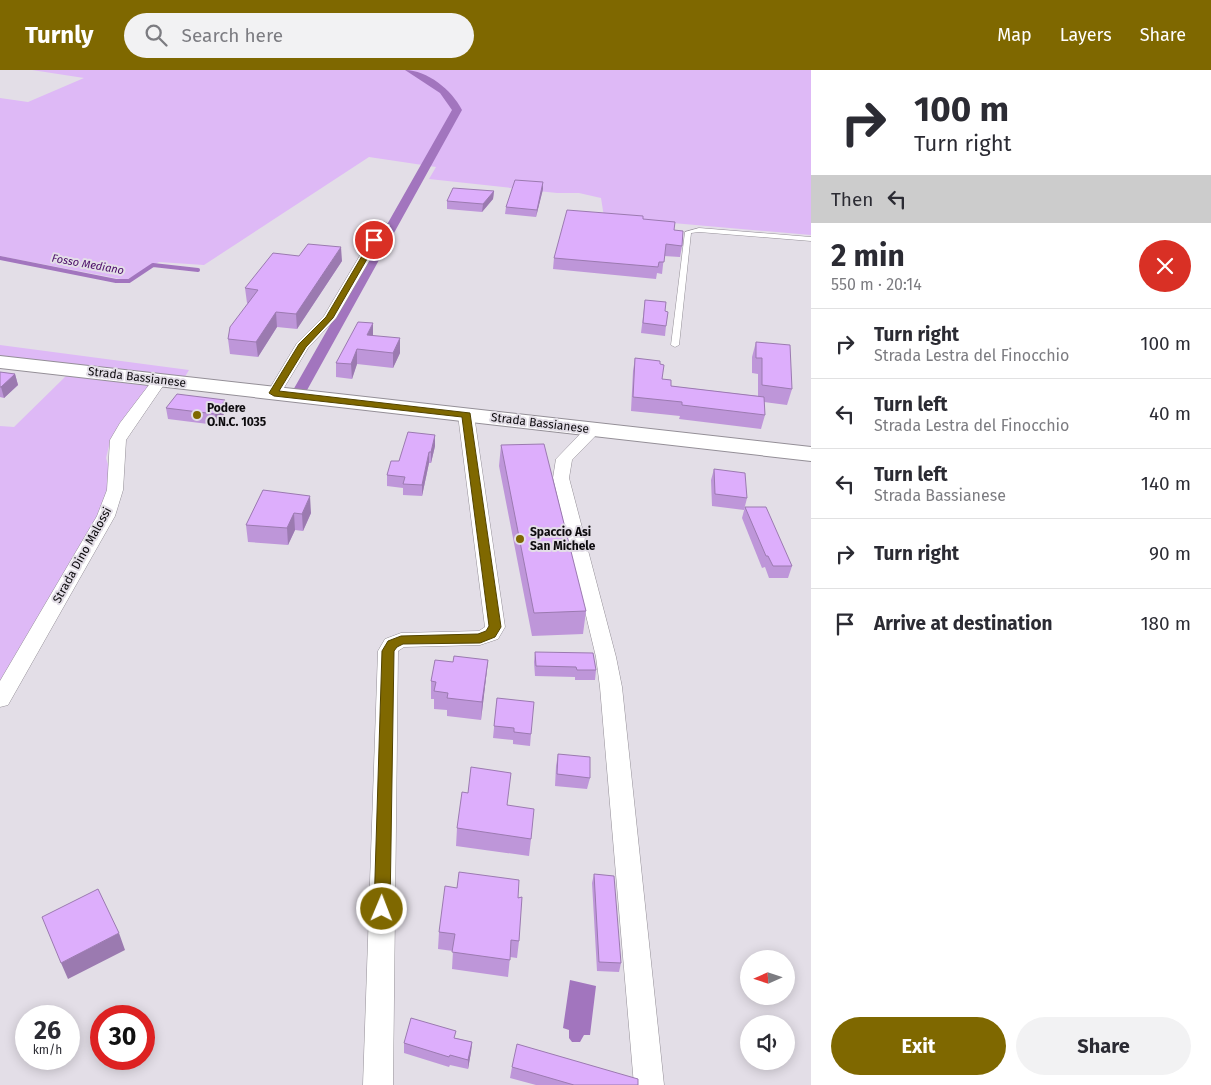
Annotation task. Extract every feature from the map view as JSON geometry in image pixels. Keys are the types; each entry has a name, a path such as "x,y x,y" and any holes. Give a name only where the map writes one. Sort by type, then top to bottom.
{"street":[{"path":"274,393 302,346 329,318 384,225"},
{"name":"Strada Bassianese","path":"0,362 811,454"},
{"name":"Strada Dino Malossi","path":"0,699 106,516 115,490 118,440 160,380"},
{"path":"378,1085 388,651 392,644 401,640 480,638 491,634 496,627 466,415"},
{"path":"594,430 564,460 561,478 606,657 611,688 648,1085"}],"lane":[{"path":"675,345 688,232 700,230 811,239"}],"shaded area":[{"path":"32,70 811,70 811,235 604,217 601,198 579,193 557,193 429,179 436,167 369,157 204,265 159,262 126,280 0,256 0,98 28,102 84,78"},
{"path":"0,345 189,370 183,380 0,359"},
{"path":"67,375 151,383 110,442 106,458 112,477 113,495 0,692 0,426 14,427"},
{"path":"570,980 596,986 590,1035 584,1035 580,1042 572,1042 569,1038 569,1030 563,1028"}],"building":[{"path":"515,180 543,182 537,210 506,207"},
{"path":"453,188 494,191 483,204 447,201"},
{"path":"567,210 643,216 643,219 675,222 674,230 683,231 682,246 666,244 664,262 659,262 658,267 554,258"},
{"path":"308,244 341,247 296,314 276,312 256,342 228,339 230,327 258,290 245,288 273,253 299,256"},
{"path":"645,300 666,302 665,311 668,312 666,326 643,323"},
{"path":"358,322 373,323 367,335 400,338 393,353 357,349 351,364 336,363"},
{"path":"756,342 790,345 792,389 762,385 762,358 756,358"},
{"path":"635,358 660,361 660,364 664,365 662,379 671,380 671,386 764,397 765,415 682,405 682,402 633,397"},
{"path":"0,372 15,374 0,387"},
{"path":"177,394 225,400 215,414 166,408"},
{"path":"408,432 435,435 431,452 429,452 422,485 403,484 405,477 387,475 391,461 399,461"},
{"path":"544,444 586,611 534,613 501,445"},
{"path":"714,469 745,473 747,498 715,494"},
{"path":"263,490 310,496 302,514 294,513 287,528 246,525"},
{"path":"745,507 766,507 792,566 773,566 768,556 766,556"},
{"path":"535,652 593,653 596,670 577,670 576,667 536,666"},
{"path":"454,656 488,660 482,702 447,698 448,693 434,691 436,682 431,681 435,660 453,662"},
{"path":"497,698 534,702 531,734 514,732 514,728 494,726"},
{"path":"558,754 590,757 590,778 557,774"},
{"path":"471,767 511,773 507,805 534,809 531,839 457,828 462,792 468,793"},
{"path":"459,872 519,880 518,898 522,897 519,941 511,940 510,960 452,952 455,934 439,932 445,886 457,888"},
{"path":"594,874 614,876 621,963 599,962"},
{"path":"98,889 119,933 61,963 42,917"},
{"path":"411,1018 456,1031 454,1038 472,1042 468,1060 450,1055 449,1057 404,1043"},
{"path":"517,1044 638,1079 638,1085 574,1085 512,1067"}],"waterway":[{"path":"299,392 457,110 454,103 443,91 409,70"},
{"name":"Fosso Mediano","path":"0,258 116,281 129,281 153,265 198,270"}],"place":[{"name":"Podere O.N.C. 1035","path":"197,415"},
{"name":"Spaccio Asi San Michele","path":"520,539"}],"route":[{"path":"374,240 329,318 302,346 274,393 466,415 496,627 491,634 474,639 406,639 396,641 388,651 382,909"}]}
